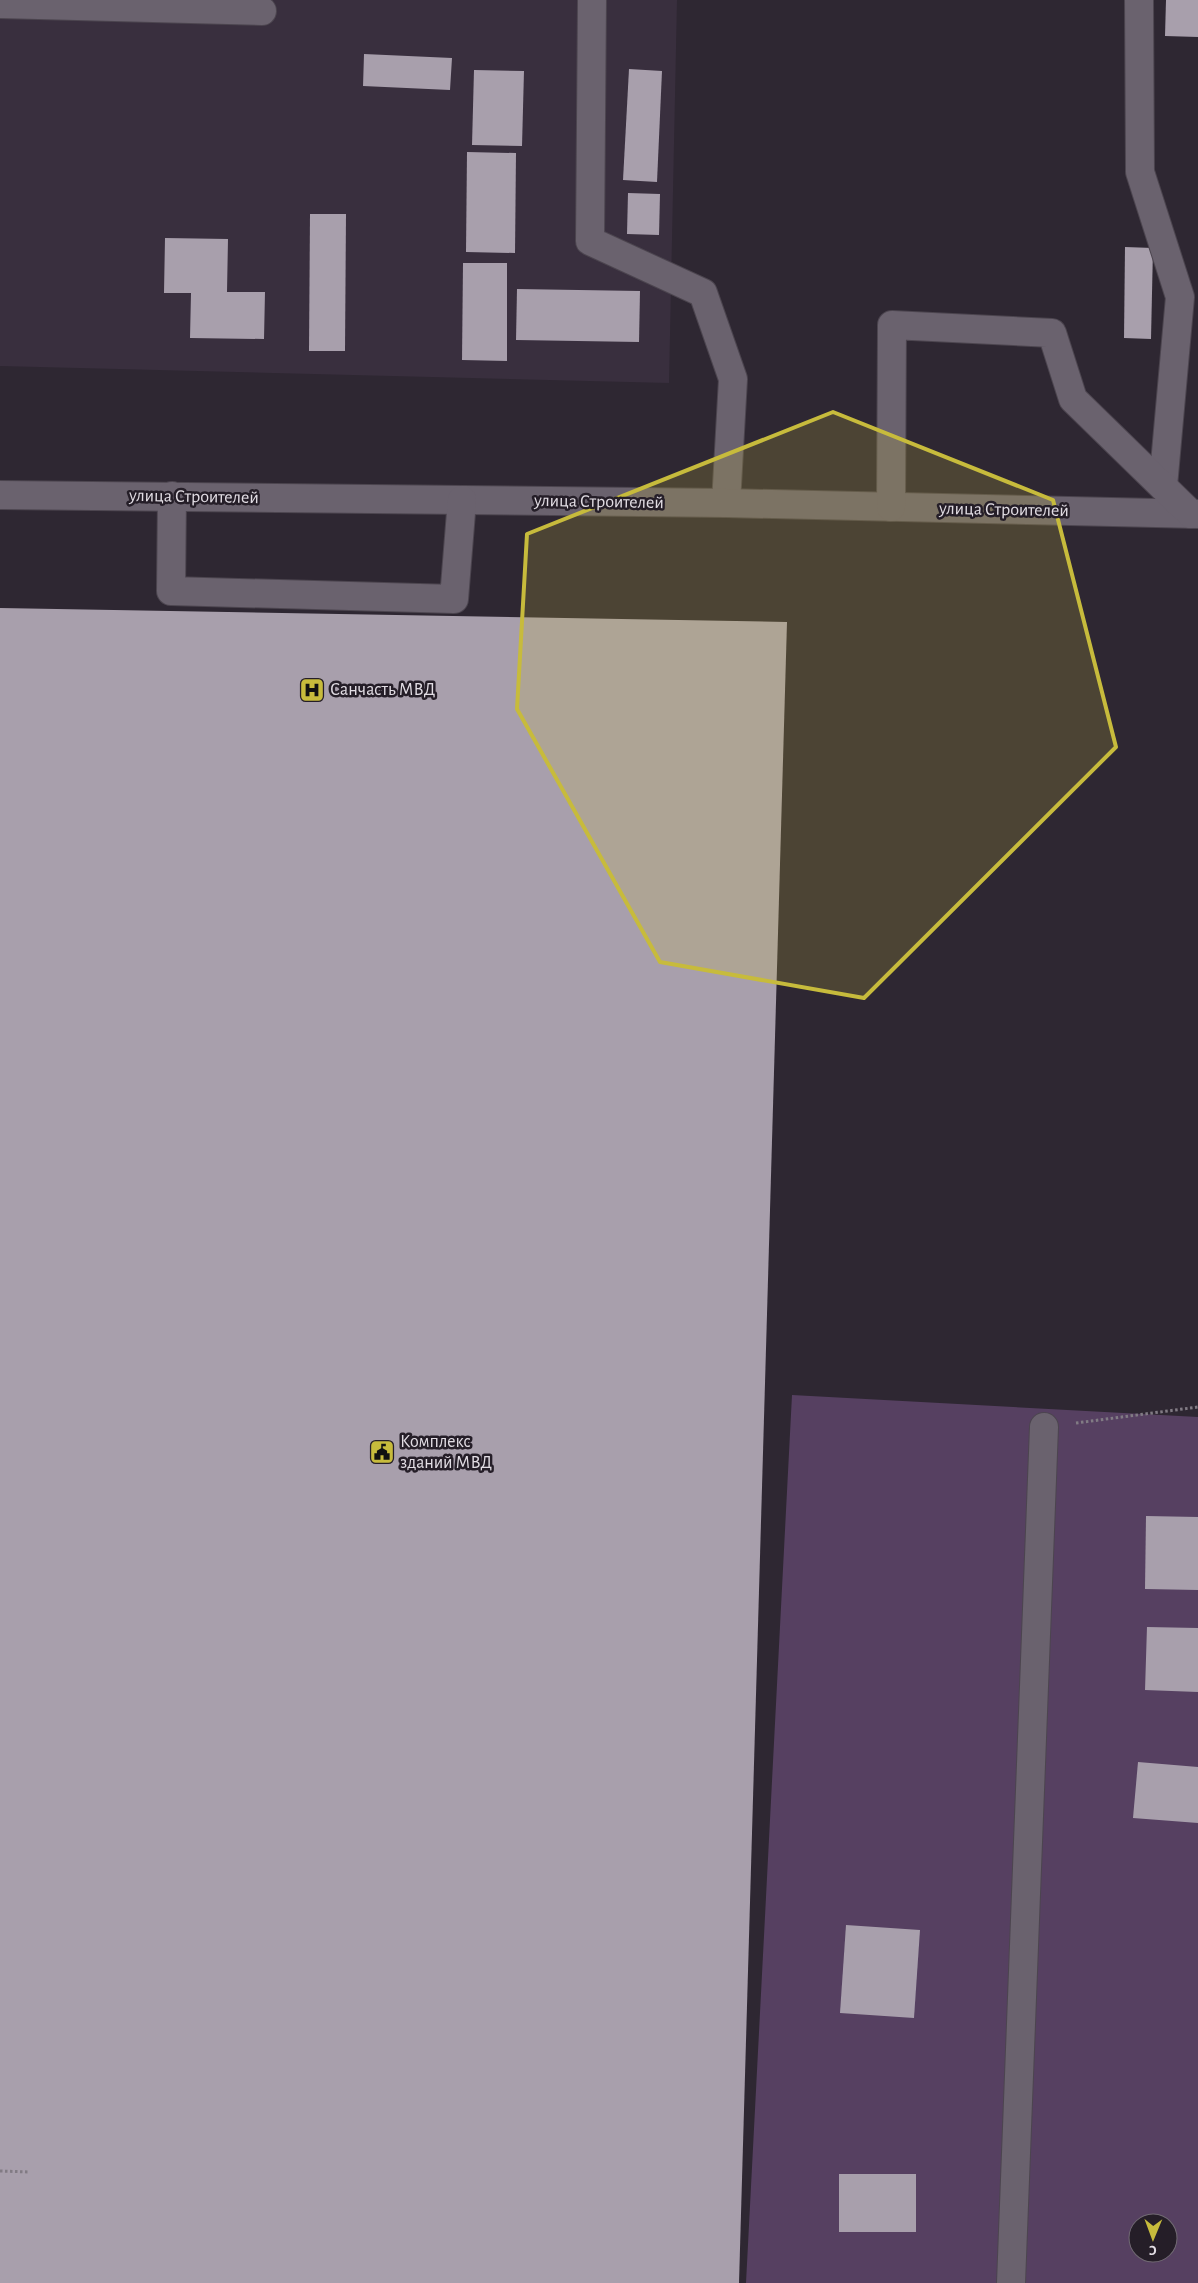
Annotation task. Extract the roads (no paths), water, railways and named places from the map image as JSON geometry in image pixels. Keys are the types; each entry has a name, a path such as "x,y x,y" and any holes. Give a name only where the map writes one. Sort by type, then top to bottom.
{"street":[{"path":"592,0 590,242 703,294 733,379 726,503"},
{"path":"1139,0 1140,172 1180,297 1162,486"},
{"path":"0,4 262,11"},
{"path":"891,507 892,325 1052,333 1073,399 1162,486 1195,514"},
{"name":"улица Строителей","path":"0,495 726,503 1195,514"},
{"path":"172,496 171,591 454,599 462,500"},
{"path":"1011,2283 1044,1427"}],"place":[{"name":"Санчасть МВД","path":"312,690"},
{"name":"Комплекс зданий МВД","path":"382,1452"}]}
